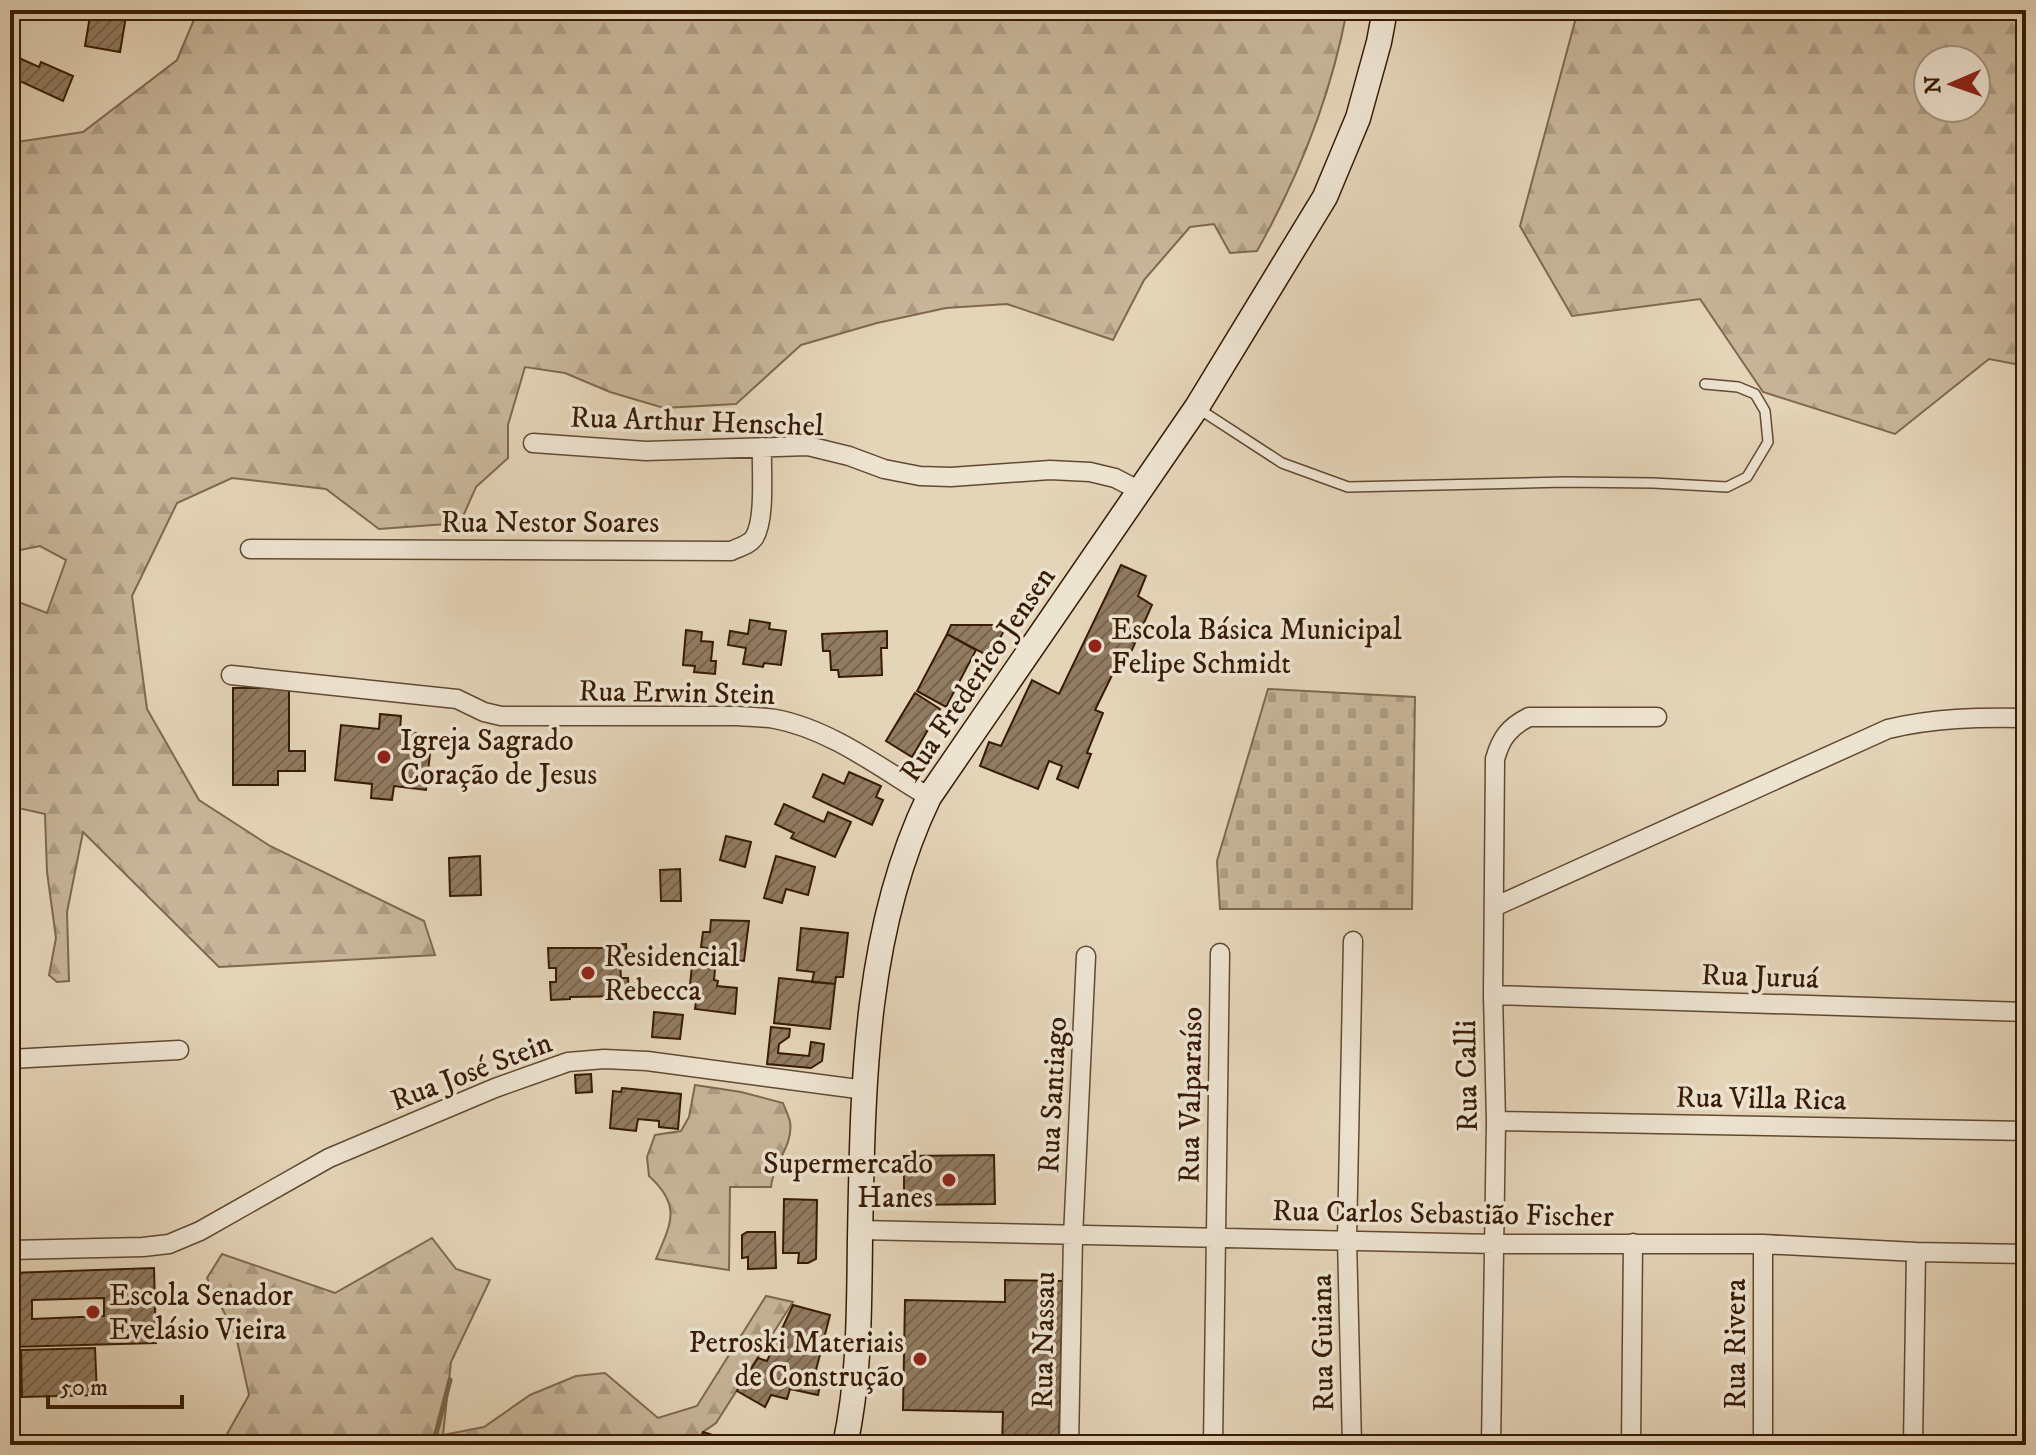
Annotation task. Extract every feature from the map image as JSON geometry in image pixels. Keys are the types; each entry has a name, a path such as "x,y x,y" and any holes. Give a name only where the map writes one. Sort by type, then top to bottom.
{"main road":[{"name":"Rua Frederico Jensen","path":"845,1445 857,1369 865,1090 874,988 883,932 910,838 929,797 1197,407 1333,181 1358,118 1385,10"}],"street":[{"name":"Rua Arthur Henschel","path":"533,443 646,451 808,446 884,469 920,476 951,477 1050,470 1090,472 1115,478 1140,491"},
{"name":"Rua Nestor Soares","path":"250,549 731,551 748,544 755,536 759,521 762,447"},
{"name":"Rua Erwin Stein","path":"231,675 457,699 473,708 501,716 738,716 776,719 840,745 929,797"},
{"name":"Rua Calli","path":"1491,1445 1496,1121 1493,995 1495,759 1500,742 1512,726 1529,717 1657,717"},
{"path":"1494,907 1888,729 1926,720 2026,718"},
{"name":"Rua Guiana","path":"1352,1445 1347,1239 1353,941"},
{"name":"Rua Valparaíso","path":"1213,1445 1220,953"},
{"name":"Rua Santiago","path":"1073,1237 1086,956"},
{"name":"Rua Juruá","path":"1493,995 2026,1012"},
{"path":"10,1059 179,1050"},
{"name":"Rua José Stein","path":"10,1250 169,1244 214,1223 329,1158 495,1088 568,1062 604,1059 647,1061 865,1090"},
{"name":"Rua Villa Rica","path":"1496,1121 2026,1131"},
{"name":"Rua Carlos Sebastião Fischer","path":"860,1230 1494,1244 1763,1244 2026,1254"},
{"name":"Rua Nassau","path":"1069,1445 1073,1237"},
{"path":"1631,1445 1633,1243"},
{"name":"Rua Rivera","path":"1763,1244 1763,1445"},
{"path":"1913,1445 1916,1252"}],"lane":[{"path":"1197,407 1282,463 1348,487 1565,482 1727,487 1747,477 1768,442 1765,411 1755,394 1738,387 1705,384"}],"green space":[{"path":"198,10 1347,10 1332,73 1312,135 1287,194 1257,251 1230,253 1214,224 1190,227 1144,280 1113,340 1007,304 946,308 877,323 801,345 736,404 664,408 610,392 565,373 525,367 508,425 508,458 476,487 460,523 379,529 326,489 232,478 177,503 132,596 147,709 199,800 270,846 424,921 435,955 219,967 83,832 67,912 69,981 57,982 49,975 56,938 47,872 45,814 14,807 19,742 10,714 10,612 21,603 47,613 66,560 40,546 10,552 10,143 83,132 177,60"},
{"path":"1578,10 2026,10 2026,366 1989,359 1895,434 1763,392 1700,299 1572,316 1520,226"},
{"path":"1268,689 1415,697 1412,909 1220,909 1217,861"},
{"path":"695,1085 783,1103 790,1122 789,1139 771,1187 730,1187 729,1270 656,1259 669,1225 670,1206 649,1176 647,1157 655,1135 681,1131 689,1117"},
{"path":"432,1238 456,1269 490,1280 451,1362 443,1435 484,1427 530,1395 576,1376 605,1373 658,1418 697,1406 766,1296 793,1302 716,1423 703,1432 698,1445 197,1445 223,1441 249,1395 236,1336 207,1278 222,1254 335,1293"}],"building":[{"path":"91,10 127,10 120,52 85,46"},
{"path":"19,58 39,67 41,62 73,76 63,101 11,77"},
{"name":"Escola Básica Municipal Felipe Schmidt","path":"1121,565 1146,576 1138,596 1152,605 1123,670 1116,667 1095,710 1103,713 1087,753 1091,754 1078,788 1057,779 1062,766 1049,761 1038,789 980,766 989,742 1001,746 1032,680 1059,694"},
{"path":"750,620 770,623 769,629 786,631 781,665 764,663 763,667 743,664 746,648 728,645 730,631 748,634"},
{"path":"951,625 1007,625 990,657 947,634"},
{"path":"686,630 702,632 701,641 713,642 711,661 716,661 715,674 694,672 695,666 683,665"},
{"path":"887,631 887,648 881,648 882,675 839,677 838,670 831,670 830,651 823,651 822,634"},
{"path":"947,634 976,650 946,707 917,691"},
{"path":"233,688 289,688 289,751 305,751 305,771 278,771 278,785 233,785"},
{"path":"915,693 940,709 912,757 886,741"},
{"name":"Igreja Sagrado Coração de Jesus","path":"380,714 401,716 400,731 432,735 426,790 394,786 392,800 371,798 372,784 335,780 341,725 379,729"},
{"path":"849,772 881,786 876,797 883,800 872,825 813,797 823,774 844,784"},
{"path":"784,804 824,822 828,812 851,822 835,857 791,838 794,833 775,824"},
{"path":"726,836 751,842 745,867 720,860"},
{"path":"480,856 481,895 450,896 449,858"},
{"path":"776,856 815,867 808,895 786,889 782,903 764,898"},
{"path":"680,869 681,901 661,901 660,870"},
{"path":"711,920 749,921 744,961 707,958 707,948 701,947 703,932 710,932"},
{"path":"801,928 848,933 843,977 836,977 835,984 812,982 814,972 797,970"},
{"name":"Residencial Rebecca","path":"626,944 627,962 620,962 621,978 628,978 629,996 551,1000 550,982 556,982 556,968 549,968 548,948 609,948 608,945"},
{"path":"692,966 715,969 717,986 737,988 735,1014 695,1009 697,995 689,994"},
{"path":"779,978 835,984 830,1029 774,1023"},
{"path":"654,1012 683,1015 680,1039 652,1037"},
{"path":"771,1027 790,1029 789,1037 779,1044 778,1053 809,1056 811,1042 824,1044 822,1061 811,1068 767,1064"},
{"path":"591,1074 592,1092 576,1093 575,1075"},
{"path":"622,1088 681,1094 678,1129 659,1127 659,1121 638,1119 636,1131 610,1128 613,1091 621,1092"},
{"name":"Supermercado Hanes","path":"994,1155 995,1204 904,1205 904,1156"},
{"path":"784,1199 817,1200 816,1259 808,1263 798,1263 799,1253 783,1253"},
{"path":"747,1232 775,1232 776,1268 748,1269 748,1257 742,1258 742,1235"},
{"path":"154,1268 156,1343 10,1347 10,1273","holes":["104,1298 104,1316 32,1319 32,1300"]},
{"path":"1005,1280 1063,1281 1059,1445 1002,1445 1003,1412 903,1410 905,1300 1005,1302"},
{"path":"793,1305 830,1315 815,1374 822,1376 818,1395 790,1389 787,1399 771,1395 765,1407 737,1391 758,1358 767,1361"},
{"path":"95,1348 97,1395 22,1397 21,1350"},
{"path":"10,1377 15,1377 17,1419 10,1420"},
{"path":"703,1432 744,1445 699,1445"}],"waterway":[{"path":"433,1445 450,1380"}],"place":[{"name":"Escola Básica Municipal Felipe Schmidt","path":"1095,646"},
{"name":"Igreja Sagrado Coração de Jesus","path":"384,757"},
{"name":"Residencial Rebecca","path":"588,973"},
{"name":"Supermercado Hanes","path":"949,1180"},
{"name":"Escola Senador Evelásio Vieira","path":"93,1312"},
{"name":"Petroski Materiais de Construção","path":"920,1359"}]}
